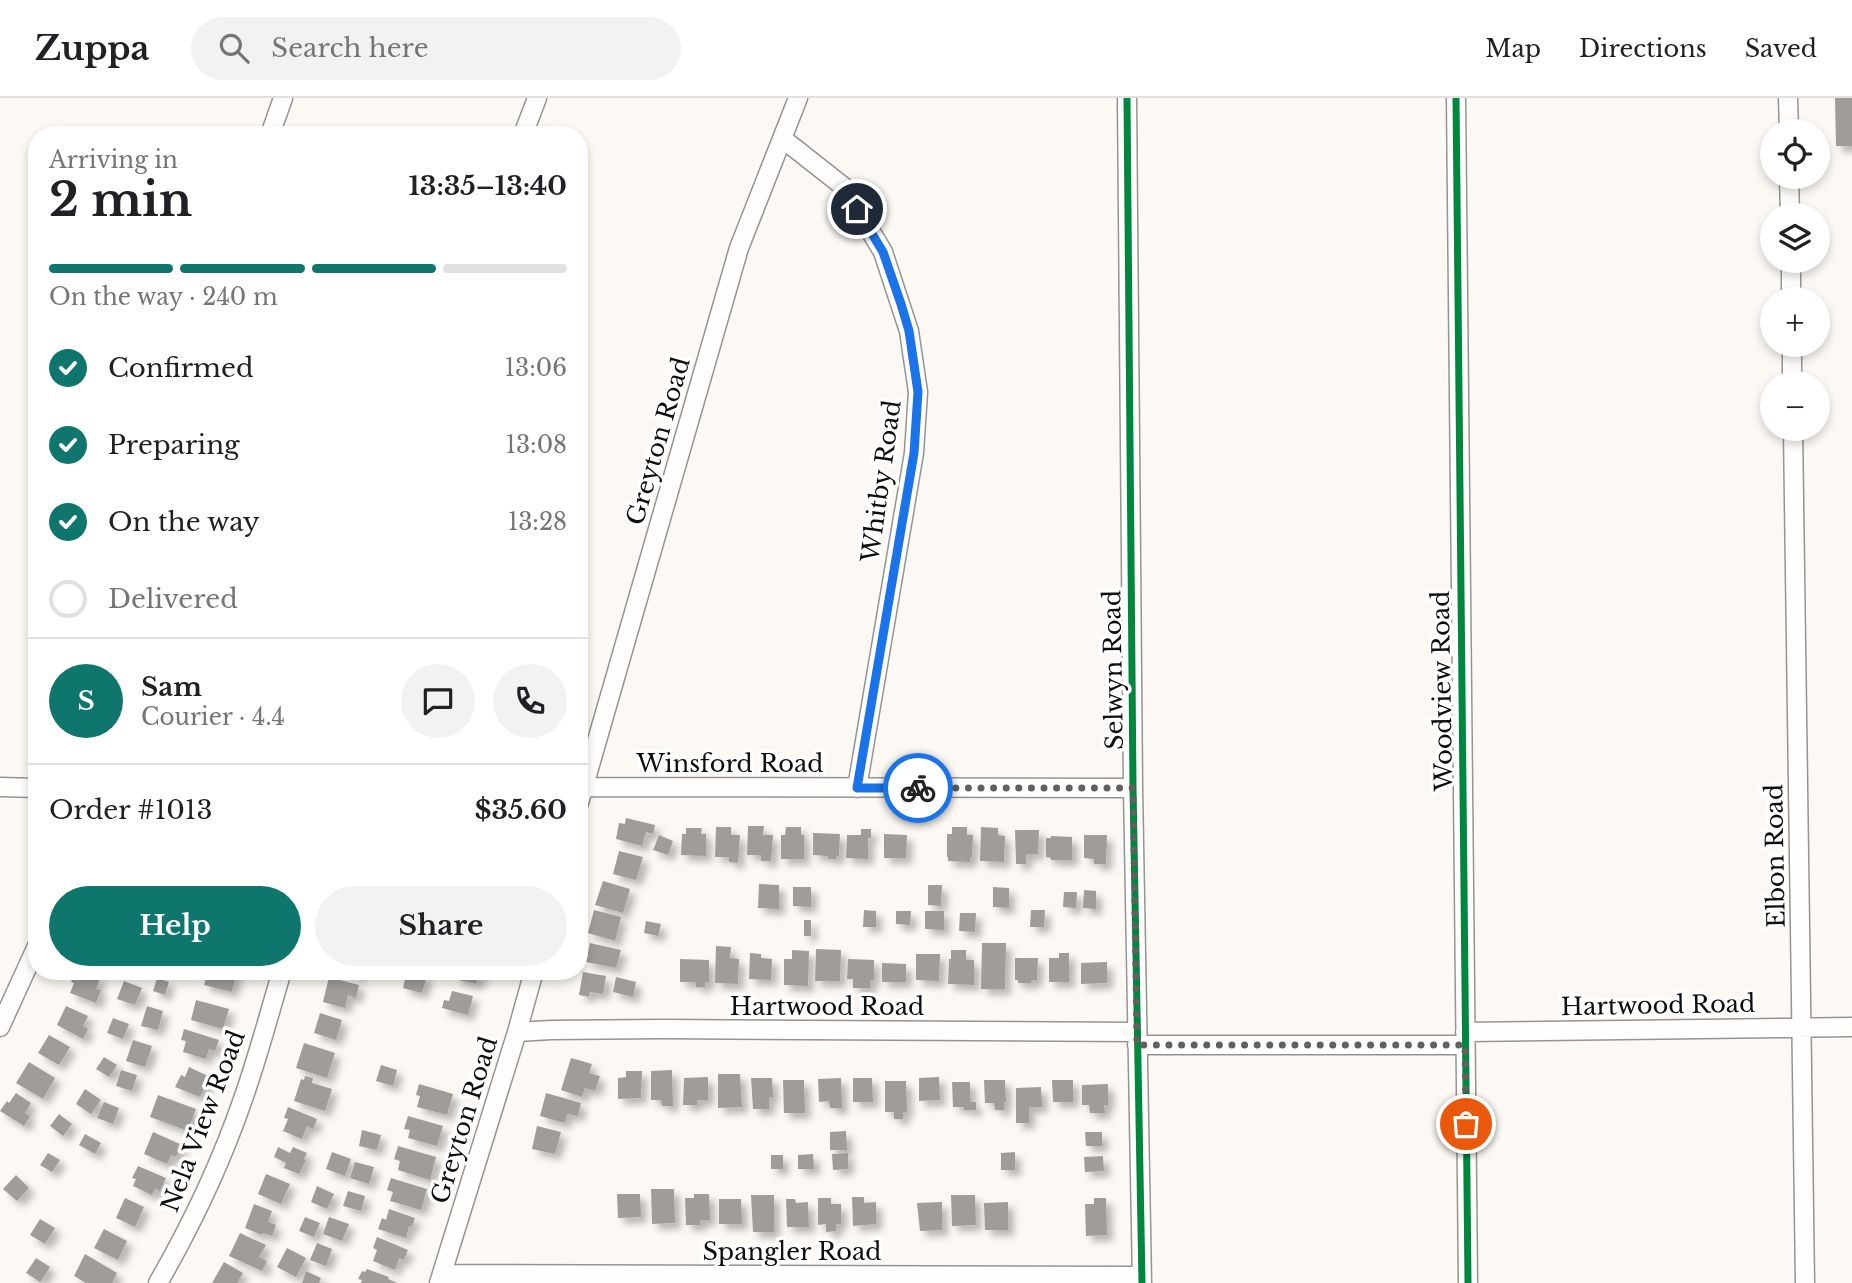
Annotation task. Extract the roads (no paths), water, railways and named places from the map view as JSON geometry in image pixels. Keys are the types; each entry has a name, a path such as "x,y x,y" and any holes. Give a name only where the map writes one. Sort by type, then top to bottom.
{"street":[{"path":"273,126 283,98"},
{"path":"526,126 537,98"},
{"name":"Greyton Road","path":"588,768 739,248 797,98"},
{"name":"Selwyn Road","path":"1126,98 1133,788 1142,1279"},
{"name":"Woodview Road","path":"1456,98 1468,1283"},
{"path":"1788,98 1789,119"},
{"name":"Whitby Road","path":"783,139 844,187 883,252 909,331 918,392 914,453 857,788"},
{"name":"Elbon Road","path":"1793,441 1805,1283"},
{"path":"0,787 28,788"},
{"name":"Winsford Road","path":"588,792 1133,788"},
{"path":"0,1027 28,966"},
{"name":"Nela View Road","path":"158,1283 192,1222 217,1167 243,1099 279,980"},
{"name":"Greyton Road","path":"441,1279 531,980"},
{"name":"Hartwood Road","path":"517,1032 662,1029 1137,1038 1465,1039 1852,1027"},
{"name":"Spangler Road","path":"441,1279 1142,1279"}]}
